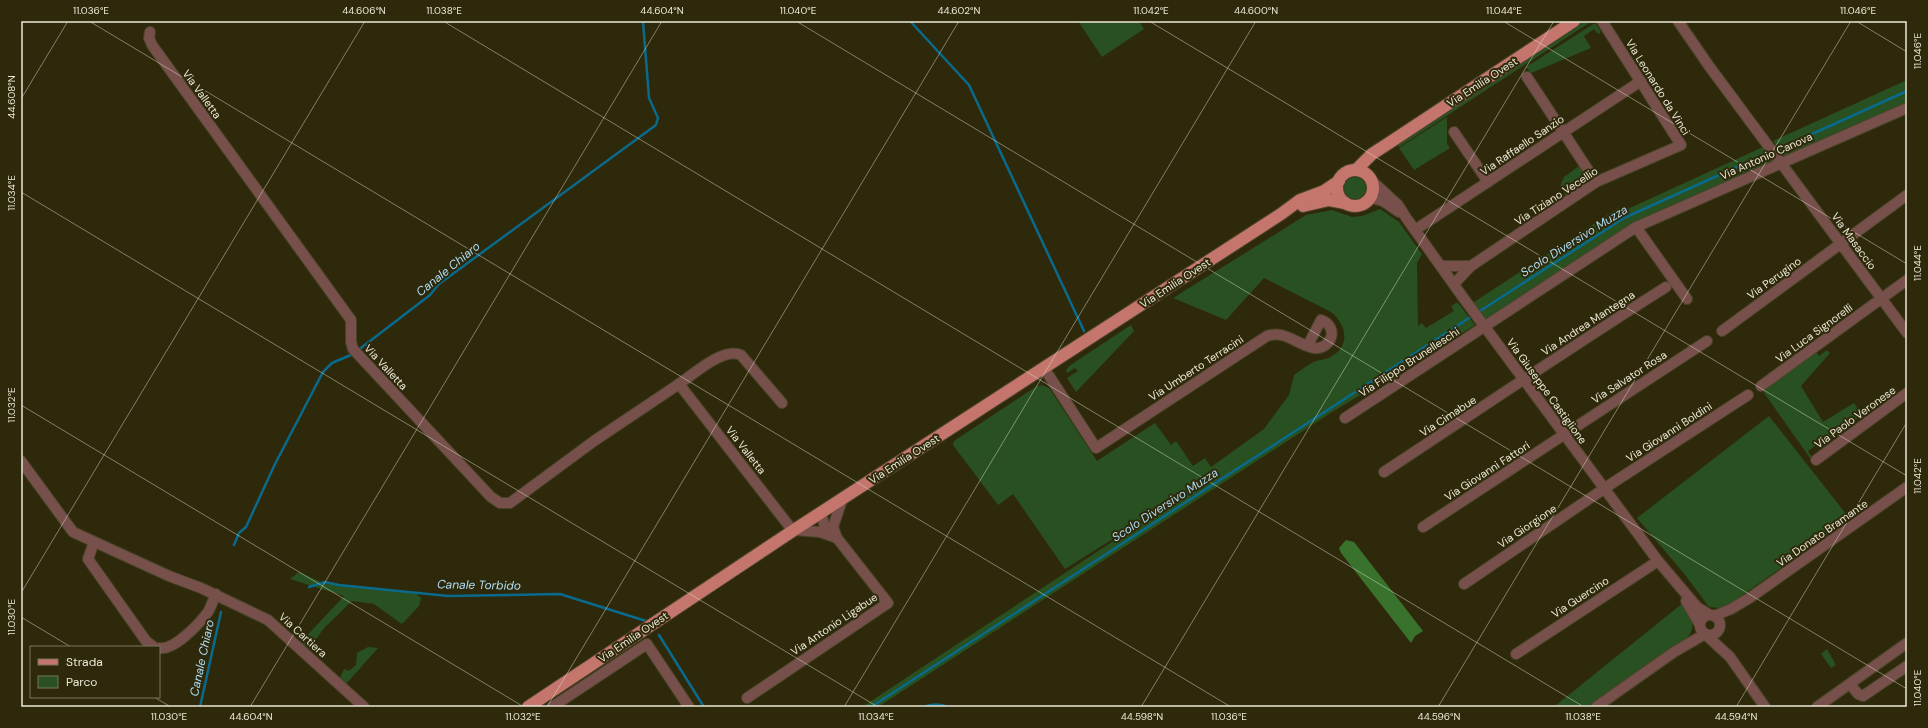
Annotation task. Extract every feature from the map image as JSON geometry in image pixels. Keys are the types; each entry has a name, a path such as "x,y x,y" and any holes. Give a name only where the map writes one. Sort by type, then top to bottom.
{"main road":[{"name":"Via Emilia Ovest","path":"1356,170 1372,154 1574,21"},
{"name":"Via Emilia Ovest","path":"1370,179 1377,158 1390,143"},
{"path":"1356,170 1362,172 1370,179 1373,192 1371,198 1362,205 1356,206 1345,203 1338,192 1339,181 1347,172 1356,170"},
{"name":"Via Emilia Ovest","path":"528,707 794,531 1281,214 1300,200 1324,191 1339,181"},
{"name":"Via Emilia Ovest","path":"1281,214 1320,201 1330,200 1345,203"}],"street":[{"name":"Via Leonardo da Vinci","path":"1602,21 1681,145"},
{"name":"Via Masaccio","path":"1678,21 1907,333"},
{"name":"Via Valletta","path":"150,32 149,38 152,45 351,320 351,342 355,351 491,497 504,504 517,498 594,441 722,355 737,353 741,354 782,403"},
{"path":"1527,77 1596,182"},
{"name":"Via Raffaello Sanzio","path":"1415,230 1641,81"},
{"name":"Via Antonio Canova","path":"1485,325 1636,227 1781,162 1907,108"},
{"path":"1454,132 1488,182"},
{"name":"Via Tiziano Vecellio","path":"1454,284 1471,266 1596,182 1681,145"},
{"name":"Via Giuseppe Castiglione","path":"1370,179 1393,199 1447,275 1658,561 1697,607 1712,616"},
{"name":"Via Perugino","path":"1722,331 1907,195"},
{"name":"Via Giuseppe Castiglione","path":"1371,198 1391,206 1407,220"},
{"path":"1636,227 1687,299"},
{"name":"Via Tiziano Vecellio","path":"1441,266 1471,266"},
{"name":"Via Tiziano Vecellio","path":"1447,275 1460,267"},
{"name":"Via Luca Signorelli","path":"1761,386 1907,280"},
{"name":"Via Andrea Mantegna","path":"1524,380 1566,351 1666,287"},
{"name":"Via Filippo Brunelleschi","path":"1345,418 1472,336 1485,325"},
{"name":"Via Umberto Terracini","path":"1047,366 1099,446 1267,336 1281,334 1308,345"},
{"name":"Via Salvator Rosa","path":"1564,434 1707,341"},
{"name":"Via Cimabue","path":"1384,472 1524,380"},
{"name":"Via Valletta","path":"679,384 794,531"},
{"name":"Via Paolo Veronese","path":"1816,460 1907,393"},
{"name":"Via Giovanni Boldini","path":"1604,488 1748,396"},
{"name":"Via Giovanni Fattori","path":"1423,527 1564,434"},
{"name":"Via Cartiera","path":"21,461 68,528 77,535 169,576 216,594 272,622 364,707"},
{"name":"Via Donato Bramante","path":"1712,616 1751,597 1907,487"},
{"name":"Via Giorgione","path":"1464,584 1604,488"},
{"path":"794,531 833,533 842,500"},
{"name":"Via Antonio Ligabue","path":"747,698 888,603 833,533 821,514"},
{"path":"94,542 88,559 146,641 153,646"},
{"name":"Via Guercino","path":"1516,654 1658,561"},
{"name":"Via Giuseppe Castiglione","path":"1670,575 1703,630 1730,657 1765,707"},
{"path":"160,648 165,649 172,646 202,619 209,610 216,594"},
{"name":"Via Donato Bramante","path":"1720,628 1751,597"},
{"path":"1712,616 1719,620 1720,628 1714,635 1703,630 1703,618 1712,616"},
{"name":"Via Giuseppe Castiglione","path":"1720,628 1730,657"},
{"path":"1596,707 1703,630"},
{"path":"1817,707 1907,643"},
{"name":"Via Emilia Ovest","path":"552,707 647,644 689,707"},
{"path":"1850,684 1858,694 1863,696 1907,666"}],"green space":[{"path":"1078,21 1139,21 1144,29 1102,57"},
{"path":"1583,21 1592,21 1399,147 1397,143"},
{"path":"1595,23 1601,32 1598,34 1594,29 1584,36 1591,48 1531,73 1526,67"},
{"path":"1907,80 1907,104 1785,158 1773,141"},
{"path":"1447,117 1447,144 1450,148 1414,170 1399,148"},
{"path":"1763,147 1775,162 1765,164 1741,175 1742,177 1631,224 1489,319 1485,319 1474,304 1474,302 1618,208 1621,212"},
{"path":"1579,166 1589,181 1566,196 1560,186 1564,177"},
{"path":"1355,177 1363,180 1366,188 1363,196 1355,199 1347,196 1344,188 1347,180"},
{"path":"1380,209 1399,222 1422,254 1417,263 1418,326 1422,323 1426,328 1454,311 1451,306 1456,303 1458,303 1475,325 1329,414 878,707 862,707 1183,495 1065,569 1013,494 998,505 953,445 954,441 1037,386 1042,385 1049,388 1097,461 1155,423 1171,445 1176,441 1193,466 1205,458 1211,467 1264,429 1289,395 1294,375 1314,362 1329,358 1342,346 1344,340 1343,328 1331,312 1264,278 1226,320 1173,298 1306,215 1332,210 1352,217 1362,216"},
{"path":"1131,325 1134,331 1076,392 1067,378 1078,371 1075,368 1067,373 1066,370 1069,366"},
{"path":"1827,350 1830,353 1801,386 1823,422 1854,403 1862,415 1828,440 1826,438 1808,451 1812,457 1810,458 1762,390 1816,351 1819,356"},
{"path":"1769,416 1850,519 1727,606 1721,608 1709,607 1686,576 1637,518"},
{"path":"1346,540 1354,542 1423,631 1415,636 1411,643 1341,553 1339,548"},
{"path":"299,572 321,582 340,586 414,592 421,598 419,606 402,624 374,604 352,601 324,628 308,651 300,643 344,596 290,579"},
{"path":"1683,603 1692,622 1691,632 1684,641 1589,707 1555,706"},
{"path":"368,647 378,648 346,684 340,678 344,669 349,671 356,665 357,653"},
{"path":"1827,649 1836,665 1831,668 1821,654"}],"waterway":[{"name":"Canale Chiaro","path":"357,351 430,295 439,284 656,125 658,118 649,98 643,21"},
{"path":"910,21 969,85 1084,331"},
{"name":"Scolo Diversivo Muzza","path":"1779,149 1907,91"},
{"name":"Scolo Diversivo Muzza","path":"1480,311 1624,218 1768,153"},
{"name":"Scolo Diversivo Muzza","path":"871,707 1469,318"},
{"name":"Canale Chiaro","path":"234,545 239,533 246,527 275,464 323,372 332,363 353,354"},
{"name":"Canale Torbido","path":"309,587 325,582 339,585 448,596 560,594 646,621"},
{"name":"Canale Chiaro","path":"200,707 221,612"},
{"name":"Canale Torbido","path":"659,635 704,707"},
{"name":"Canale Torbido","path":"923,707 935,704 948,707"}]}
